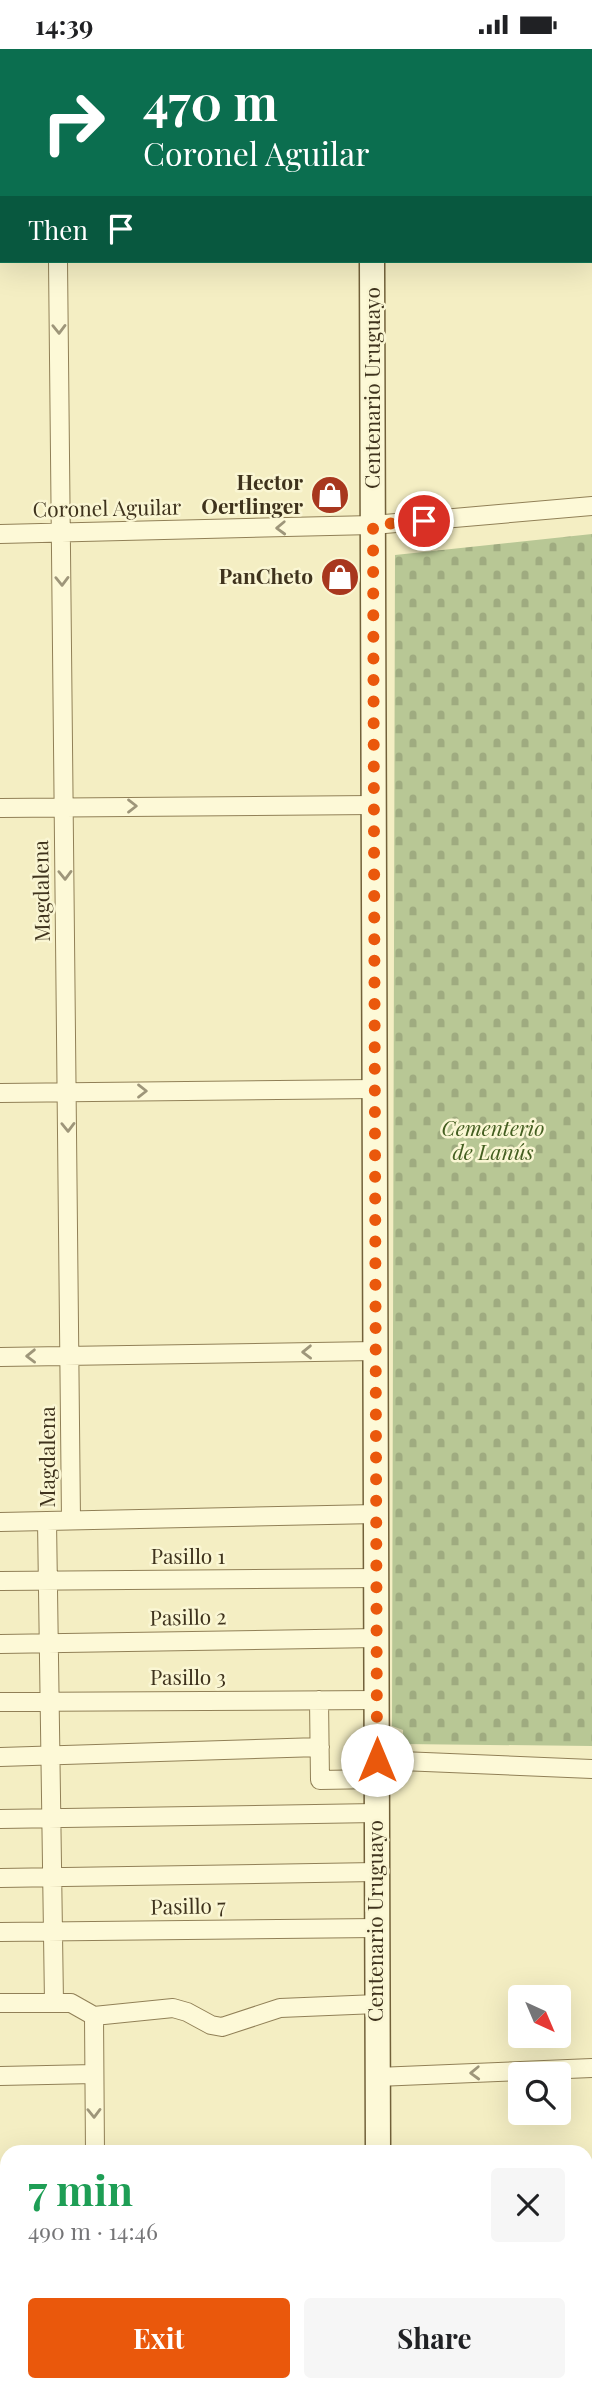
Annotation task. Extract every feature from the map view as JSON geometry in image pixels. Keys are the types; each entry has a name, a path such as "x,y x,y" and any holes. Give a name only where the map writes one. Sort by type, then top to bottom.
{"main road":[{"name":"Centenario Uruguayo","path":"372,263 378,2145"}],"street":[{"name":"Magdalena","path":"58,263 71,1520"},
{"name":"Coronel Aguilar","path":"0,534 373,525 592,506"},
{"path":"0,808 373,805"},
{"path":"0,1093 374,1089"},
{"path":"0,1357 375,1351"},
{"path":"0,1522 376,1514"},
{"name":"Magdalena","path":"47,1521 54,2003"},
{"name":"Pasillo 1","path":"0,1581 376,1579"},
{"name":"Pasillo 2","path":"0,1644 376,1638"},
{"path":"319,1700 320,1780 376,1770 592,1769"},
{"name":"Pasillo 3","path":"0,1702 377,1700"},
{"path":"0,1756 51,1757 320,1747"},
{"path":"0,1819 376,1813"},
{"path":"0,1878 376,1872"},
{"name":"Pasillo 7","path":"0,1932 376,1928"},
{"path":"0,2003 71,2003 94,2016 173,2008 211,2025 222,2027 280,2008 377,2004"},
{"path":"94,2016 95,2145"},
{"path":"377,2077 592,2068"},
{"path":"0,2076 93,2074"}],"green space":[{"name":"Cementerio de Lanús","path":"592,534 592,1746 403,1744 403,1730 392,1726 395,555"}],"place":[{"name":"Hector Oertlinger","path":"330,495"},
{"name":"PanCheto","path":"340,577"}],"route":[{"path":"377,1760 373,525 424,521"}]}
